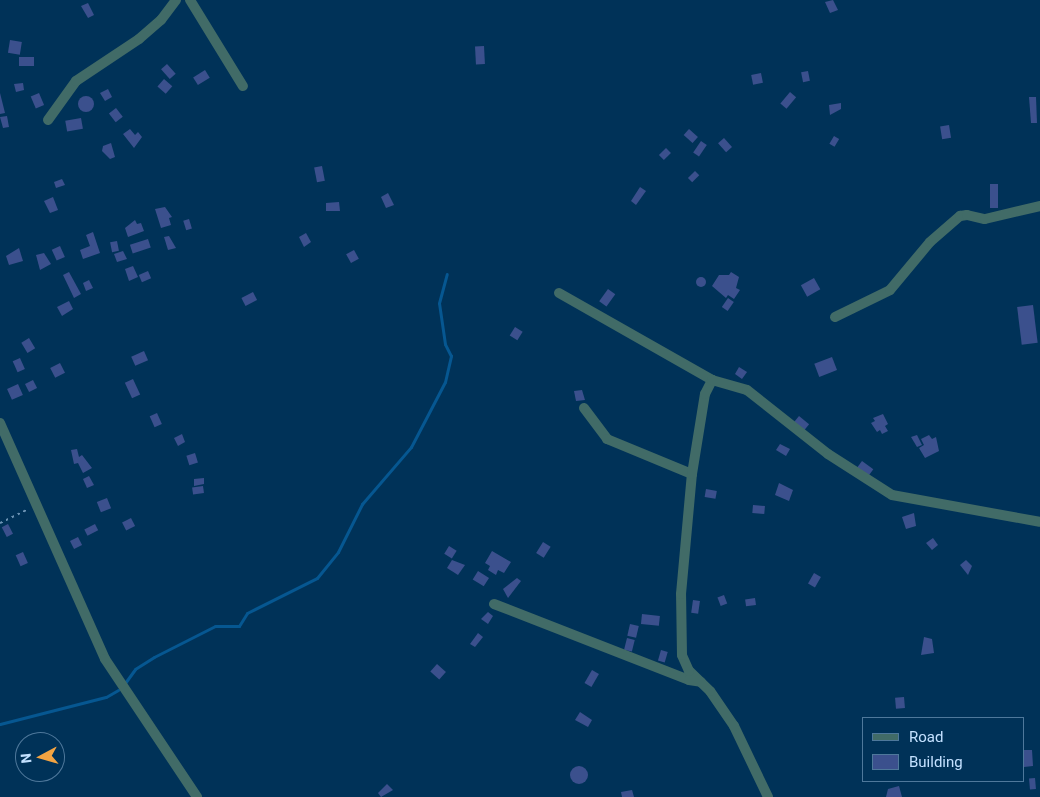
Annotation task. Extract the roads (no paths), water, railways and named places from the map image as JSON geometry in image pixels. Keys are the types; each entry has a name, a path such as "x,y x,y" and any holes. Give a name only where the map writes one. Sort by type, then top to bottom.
{"street":[{"path":"48,120 76,81 139,39 161,20 176,0"},
{"path":"190,0 243,86"},
{"path":"835,317 890,290 930,242 960,216 968,215 985,220 1040,206"},
{"path":"559,294 712,380 747,390 828,454 892,495 1040,522"},
{"path":"712,380 705,394 692,474 680,625 682,655 689,672 702,682 734,726 768,797"},
{"path":"584,408 607,439 692,474"},
{"path":"0,422 108,665 197,797"},
{"path":"494,604 689,680 702,682"}],"waterway":[{"path":"125,683 135,669 154,657 215,626 239,626 247,613 317,578 338,552 362,504 411,447 445,382 451,356 445,344 439,303 447,274"},
{"path":"0,724 106,697 118,690"}]}
